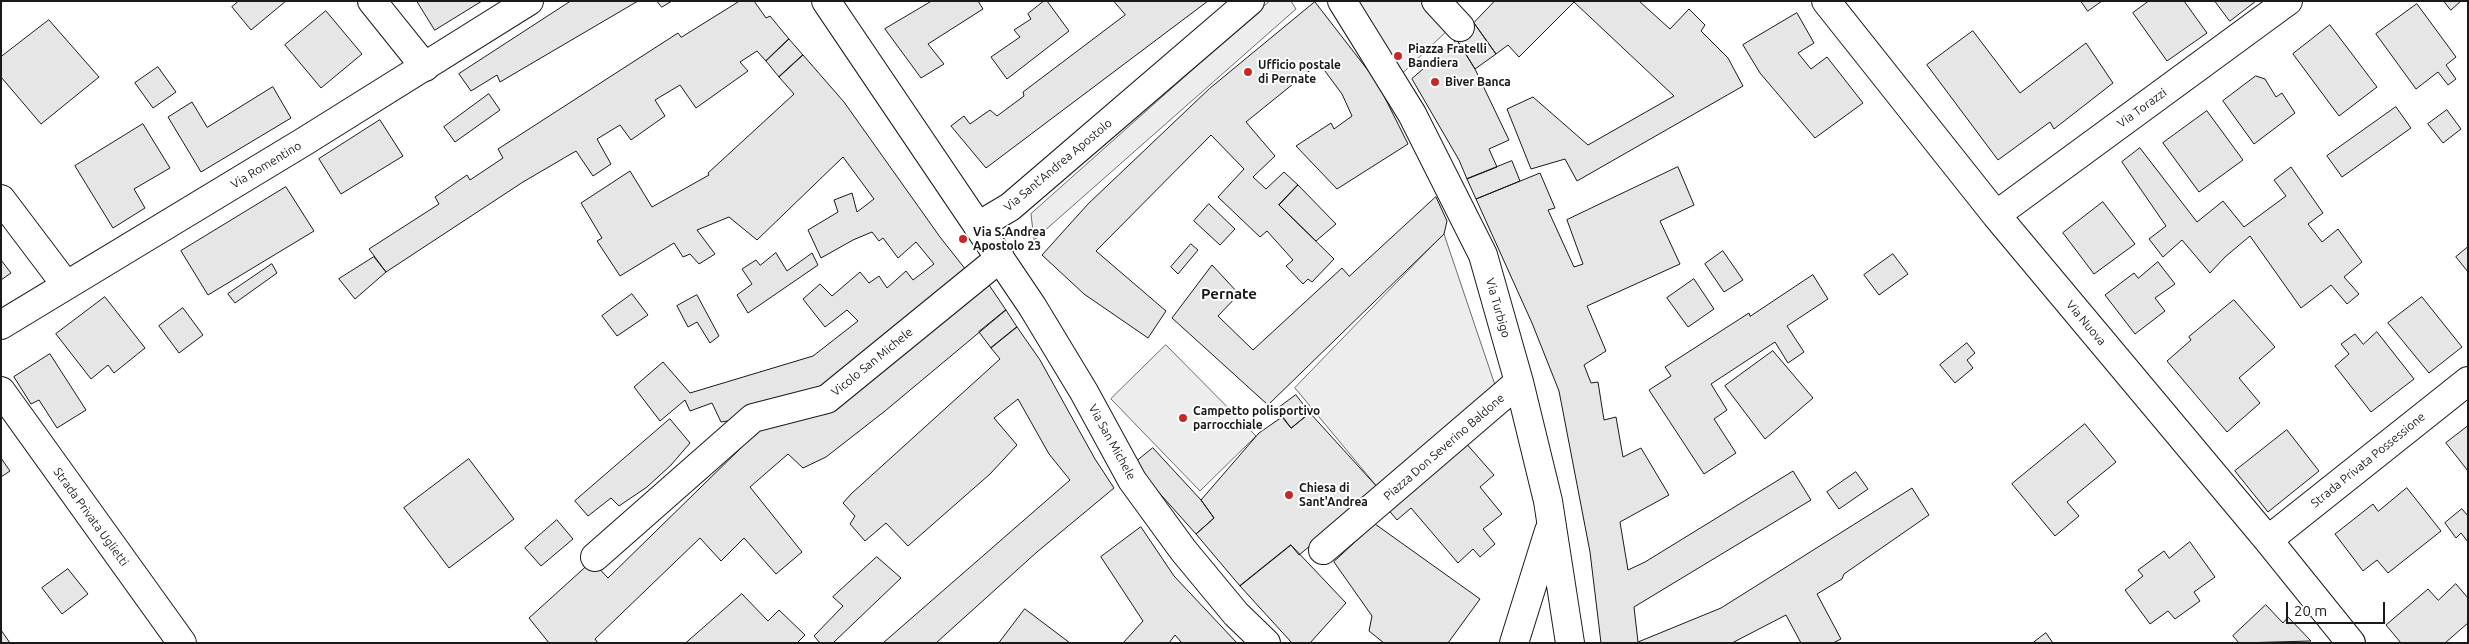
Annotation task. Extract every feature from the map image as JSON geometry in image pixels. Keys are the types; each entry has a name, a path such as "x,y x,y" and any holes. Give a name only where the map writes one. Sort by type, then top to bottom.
{"street":[{"path":"372,1 425,67"},
{"name":"Via Romentino","path":"1,325 425,67 529,1"},
{"path":"826,1 978,226"},
{"name":"Via Sant'Andrea Apostolo","path":"978,226 1010,207 1250,1"},
{"name":"Via Turbigo","path":"1342,1 1412,114 1483,255 1519,382 1548,501 1550,527 1514,643"},
{"path":"1436,1 1460,27"},
{"name":"Via Nuova","path":"1826,1 1996,215 2268,540 2350,643"},
{"name":"Via Torazzi","path":"1996,215 2288,1"},
{"path":"1,199 66,285"},
{"name":"Via San Michele","path":"978,226 1084,392 1132,480 1189,557 1236,614 1266,643"},
{"name":"Vicolo San Michele","path":"596,557 753,418 826,399 1000,258"},
{"name":"Strada Privata Possessione","path":"2268,540 2468,380"},
{"name":"Piazza Don Severino Baldone","path":"1323,550 1519,382"},
{"name":"Strada Privata Uglietti","path":"1,391 182,643"},
{"path":"1550,527 1570,643"}],"shaded area":[{"path":"1270,1 1291,1 1296,9 1034,240 1031,214"},
{"name":"Piazza Fratelli Bandiera","path":"1342,1 1426,1 1449,29 1392,83"},
{"path":"1444,234 1496,388 1379,489 1295,388"},
{"name":"Campetto polisportivo parrocchiale","path":"1166,345 1256,436 1200,491 1111,399"}],"building":[{"path":"239,1 286,1 251,30 232,7"},
{"path":"417,1 482,1 435,30"},
{"path":"571,1 638,1 500,82 497,75 471,91 459,74"},
{"path":"657,1 672,1 662,7"},
{"path":"740,1 754,1 766,18 770,16 789,39 766,61 757,51 740,62 748,71 696,108 680,85 655,100 665,116 631,140 620,125 597,139 611,164 593,176 576,151 523,182 386,272 369,249 439,204 435,197 467,175 470,180 503,158 498,149 678,33 681,37"},
{"path":"932,1 978,1 983,9 928,44 944,64 921,78 885,29"},
{"path":"1044,1 1047,1 1069,31 1007,79 991,57 1020,37 1014,30 1031,19 1028,14"},
{"path":"1114,1 1208,1 986,168 951,126 964,116 970,124 990,110 997,116 1024,96 1023,92 1125,15"},
{"path":"1495,1 1639,1 1670,29 1689,9 1705,25 1701,31 1728,58 1743,86 1577,181 1565,159 1531,169 1507,109 1533,97 1588,145 1674,96 1574,2 1519,57 1508,45 1496,54 1474,23"},
{"path":"2081,1 2102,1 2088,11"},
{"path":"2149,1 2184,1 2207,33 2167,61 2133,13"},
{"path":"2215,1 2256,1 2230,21"},
{"path":"2444,1 2461,1 2451,10"},
{"path":"1315,2 1377,82 1408,144 1337,189 1296,146 1331,123 1334,129 1352,116 1342,94 1319,63 1246,122 1275,156 1253,177 1266,189 1284,172 1298,185 1279,205 1334,259 1312,282 1308,279 1303,284 1286,266 1293,260 1267,231 1260,237 1218,197 1244,169 1211,135 1096,251 1166,311 1148,338 1084,294 1042,255 1088,204 1209,89"},
{"path":"2417,4 2456,57 2446,65 2456,79 2448,85 2438,72 2416,89 2376,34"},
{"path":"326,11 362,54 321,88 285,45"},
{"path":"1797,13 1814,43 1798,53 1811,69 1827,57 1863,103 1815,138 1760,73 1743,45"},
{"path":"49,20 99,77 41,124 1,77 1,57"},
{"path":"1474,23 1496,54 1475,69 1457,40"},
{"path":"2330,25 2377,87 2339,116 2293,54"},
{"path":"1973,31 2020,93 2086,43 2113,83 2054,129 2050,122 1998,160 1927,65"},
{"path":"789,39 803,55 779,77 766,61"},
{"path":"1457,40 1475,69 1509,140 1489,149 1497,167 1467,179 1459,160 1412,79"},
{"path":"803,55 844,102 940,237 970,275 820,396 747,418 721,422 712,403 690,411 685,400 660,421 634,387 663,362 690,393 813,356 858,321 847,310 825,327 803,299 820,284 832,296 860,272 869,283 879,276 887,288 906,271 913,280 934,264 916,242 898,258 883,238 879,241 872,232 853,240 821,258 808,230 838,212 834,200 852,193 857,212 874,199 843,157 757,240 729,217 697,230 715,254 699,264 690,254 683,257 674,243 620,276 597,241 602,238 581,203 630,171 652,207 709,175 708,173 794,94 779,77"},
{"path":"158,67 176,92 153,108 135,83"},
{"path":"2256,76 2265,79 2276,97 2282,93 2295,113 2254,144 2223,101"},
{"path":"273,87 291,118 201,172 168,117 192,102 207,127"},
{"path":"489,94 500,110 455,142 444,127"},
{"path":"2396,107 2411,128 2342,177 2327,156"},
{"path":"2447,110 2461,129 2443,143 2428,124"},
{"path":"2207,111 2243,160 2199,192 2163,143"},
{"path":"380,120 403,156 341,194 319,159"},
{"path":"143,124 170,168 134,189 145,208 113,228 75,166"},
{"path":"2140,148 2197,222 2223,201 2244,227 2286,196 2274,180 2291,167 2323,213 2308,224 2322,242 2338,229 2362,262 2344,277 2359,294 2347,304 2331,285 2301,308 2250,236 2225,257 2210,273 2182,240 2163,257 2149,239 2166,226 2122,162"},
{"path":"1512,161 1520,181 1476,199 1467,179"},
{"path":"1678,167 1694,205 1660,221 1680,264 1587,306 1606,351 1584,365 1591,383 1598,382 1604,420 1616,417 1623,457 1641,448 1669,495 1620,522 1628,570 1645,562 1793,471 1811,500 1634,607 1638,642 1721,608 1912,488 1929,515 1844,574 1842,579 1817,594 1841,639 1833,643 1801,643 1786,615 1732,643 1601,643 1590,552 1559,391 1532,323 1476,199 1540,173 1555,208 1548,210 1574,267 1583,264 1567,220"},
{"path":"1298,185 1336,224 1316,241 1279,205"},
{"path":"286,187 314,231 208,295 181,251"},
{"path":"1436,197 1447,221 1444,234 1268,405 1172,318 1212,265 1239,294 1218,316 1253,350 1342,268 1349,276"},
{"path":"2103,202 2135,244 2094,274 2063,233"},
{"path":"1209,204 1235,229 1220,245 1194,221"},
{"path":"1191,244 1198,250 1178,274 1171,267"},
{"path":"2468,247 2468,272 2456,257"},
{"path":"1723,251 1743,280 1724,292 1705,264"},
{"path":"776,253 787,271 812,253 818,265 748,313 737,295 752,284 742,269 756,260 760,265"},
{"path":"1893,254 1908,274 1879,295 1864,275"},
{"path":"374,257 386,272 355,299 339,279"},
{"path":"1,260 11,273 1,280"},
{"path":"2158,262 2175,284 2155,298 2165,311 2135,334 2105,295 2134,273 2138,278"},
{"path":"272,264 277,273 235,303 228,294"},
{"path":"1813,275 1828,299 1787,326 1804,352 1788,363 1775,342 1711,384 1727,410 1714,419 1736,453 1704,474 1649,390 1671,376 1665,367 1749,313 1750,316"},
{"path":"1694,279 1714,309 1688,327 1667,298"},
{"path":"989,285 1006,310 885,411 826,457 803,468 788,454 750,487 802,552 776,574 744,538 721,561 700,538 595,639 598,643 549,643 529,618 592,561 608,578 746,443 773,420 822,408 825,414"},
{"path":"632,294 648,315 617,336 602,316"},
{"path":"697,295 719,336 710,343 697,322 688,327 677,306"},
{"path":"105,297 145,348 114,373 108,365 91,379 56,334"},
{"path":"2422,297 2462,347 2429,373 2388,323"},
{"path":"2234,300 2275,347 2239,378 2260,403 2227,432 2167,361 2191,340 2189,337"},
{"path":"183,308 203,335 179,353 159,326"},
{"path":"1006,310 1017,327 991,348 979,332"},
{"path":"1017,327 1040,360 1095,459 1114,488 1037,552 936,643 883,643 1070,480 1049,454 1018,399 994,418 1017,445 990,474 908,546 886,523 865,541 850,524 855,516 843,503 1000,359 991,348"},
{"path":"2377,332 2414,379 2371,412 2335,366 2349,354 2341,344 2355,334 2363,344"},
{"path":"1967,343 1975,353 1967,360 1973,368 1955,383 1940,365"},
{"path":"1773,351 1813,398 1765,439 1725,386"},
{"path":"50,354 86,410 57,428 39,400 31,404 14,377"},
{"path":"1296,395 1310,413 1291,428 1277,409"},
{"name":"Chiesa di Sant'Andrea","path":"1310,413 1379,489 1299,555 1291,545 1240,586 1196,534 1214,518 1201,500 1259,433 1282,417 1291,428"},
{"path":"670,419 690,443 671,465 647,487 619,506 611,498 588,516 575,501"},
{"path":"2085,424 2116,462 2067,502 2079,516 2055,536 2012,484"},
{"path":"2468,426 2468,471 2446,443"},
{"path":"2287,430 2319,471 2268,512 2235,471"},
{"path":"1464,441 1494,475 1480,487 1502,514 1483,529 1495,544 1480,557 1473,549 1458,563 1411,508 1397,520 1386,507"},
{"path":"1153,448 1201,500 1214,518 1196,534 1145,477 1137,461"},
{"path":"1,458 10,471 1,477"},
{"path":"469,459 514,519 449,568 404,508"},
{"path":"1856,472 1868,489 1839,509 1827,492"},
{"path":"2407,488 2441,531 2388,573 2377,560 2363,571 2335,534 2373,504 2378,511"},
{"path":"2462,509 2468,516 2468,542 2461,533 2456,538 2445,523"},
{"path":"557,520 573,539 541,566 525,548"},
{"path":"1375,524 1480,599 1448,643 1384,643 1369,631 1372,616 1334,562"},
{"path":"1141,527 1174,576 1237,643 1182,643 1175,635 1169,643 1123,643 1143,621 1101,557"},
{"path":"2190,542 2215,577 2194,592 2200,601 2175,619 2168,611 2150,624 2125,590 2143,576 2138,570 2164,551 2169,558"},
{"path":"1291,545 1346,603 1310,643 1292,643 1240,586"},
{"path":"877,557 901,578 833,643 820,643 814,636 843,606 833,597"},
{"path":"68,569 88,594 62,614 42,588"},
{"path":"2456,584 2468,598 2468,623 2445,643 2401,643 2386,625 2428,589 2438,600"},
{"path":"742,594 768,621 779,610 805,635 797,643 686,643"},
{"path":"2266,605 2283,623 2288,617 2311,641 2239,643 2233,636"},
{"path":"1025,609 1070,643 999,643"},
{"path":"1,630 10,643 1,643"},
{"path":"2046,633 2053,643 2033,643"}],"place":[{"name":"Piazza Fratelli Bandiera","path":"1398,56"},
{"name":"Ufficio postale di Pernate","path":"1248,72"},
{"name":"Biver Banca","path":"1435,82"},
{"name":"Via S.Andrea Apostolo 23","path":"963,239"},
{"name":"Campetto polisportivo parrocchiale","path":"1183,418"},
{"name":"Chiesa di Sant'Andrea","path":"1289,495"}],"district":[{"name":"Pernate","path":"1229,294"}]}
